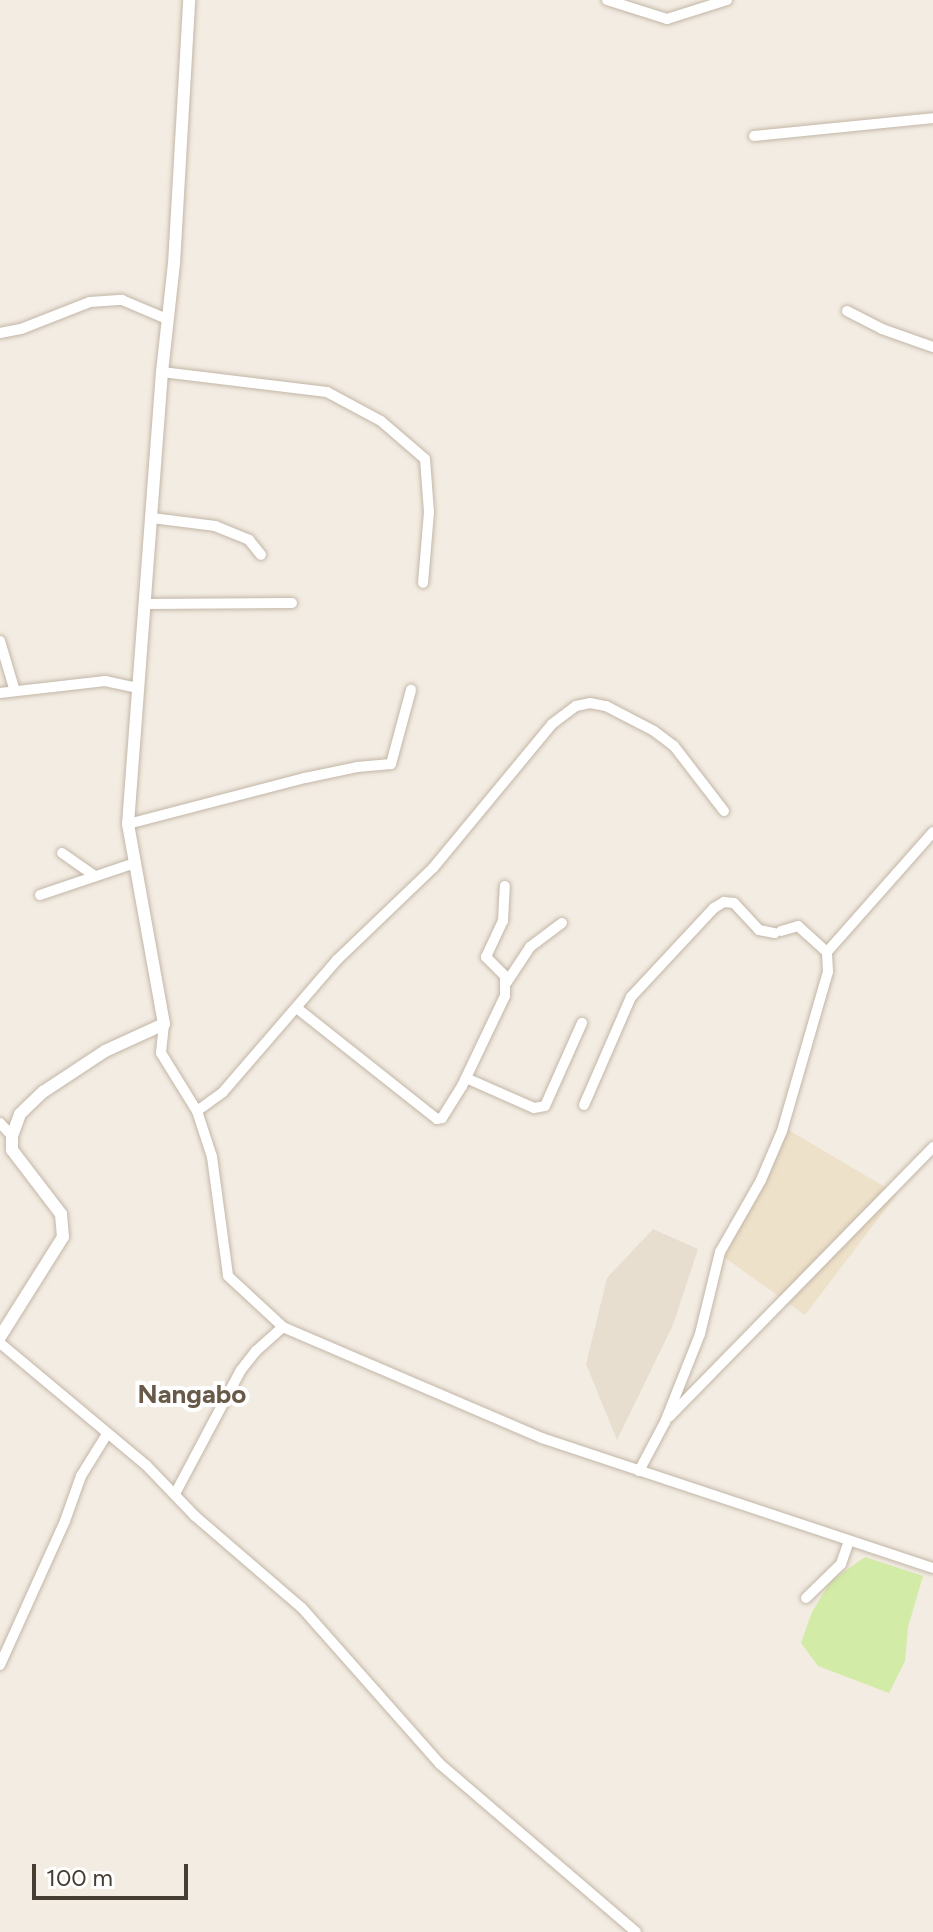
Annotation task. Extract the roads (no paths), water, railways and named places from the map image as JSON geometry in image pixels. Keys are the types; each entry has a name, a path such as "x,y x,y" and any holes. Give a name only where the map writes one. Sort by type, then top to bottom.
{"street":[{"path":"189,0 174,264 162,372 128,824 132,864 164,1024 161,1053 197,1111 212,1157 228,1276 283,1327 542,1438 933,1568"},
{"path":"607,0 667,19 727,0"},
{"path":"754,136 933,118"},
{"path":"0,333 21,329 90,302 122,300 167,319"},
{"path":"847,311 882,329 933,347"},
{"path":"162,372 327,392 381,421 425,459 429,512 423,583"},
{"path":"152,518 215,526 249,540 261,555"},
{"path":"146,604 292,603"},
{"path":"0,641 14,688"},
{"path":"0,693 14,688 105,681 138,688"},
{"path":"128,824 305,778 357,767 391,764 411,690"},
{"path":"197,1111 223,1092 298,1009 337,960 433,868 552,724 576,706 590,703 606,706 654,731 674,746 724,811"},
{"path":"827,952 839,943 933,832"},
{"path":"62,853 94,875"},
{"path":"40,895 132,864"},
{"path":"505,886 503,921 486,957 507,982"},
{"path":"584,1105 631,997 719,904 734,903 759,930 778,932 798,926 827,952 828,972 782,1131 761,1180 720,1252 700,1334 665,1422 639,1471"},
{"path":"298,1009 437,1119 448,1111 466,1078 505,996 507,982 530,947 562,923"},
{"path":"466,1078 534,1108 545,1106 582,1023"},
{"path":"0,1333 63,1237 61,1214 12,1150 12,1136 20,1114 43,1092 105,1051 164,1024"},
{"path":"0,1123 12,1136"},
{"path":"665,1422 933,1147"},
{"path":"176,1492 241,1370 256,1351 283,1327"},
{"path":"0,1343 176,1492 195,1516 302,1608 440,1764 636,1932"},
{"path":"0,1665 65,1521 81,1476 107,1434"},
{"path":"806,1598 841,1564 849,1541"}],"district":[{"name":"Nangabo","path":"192,1395"}]}
